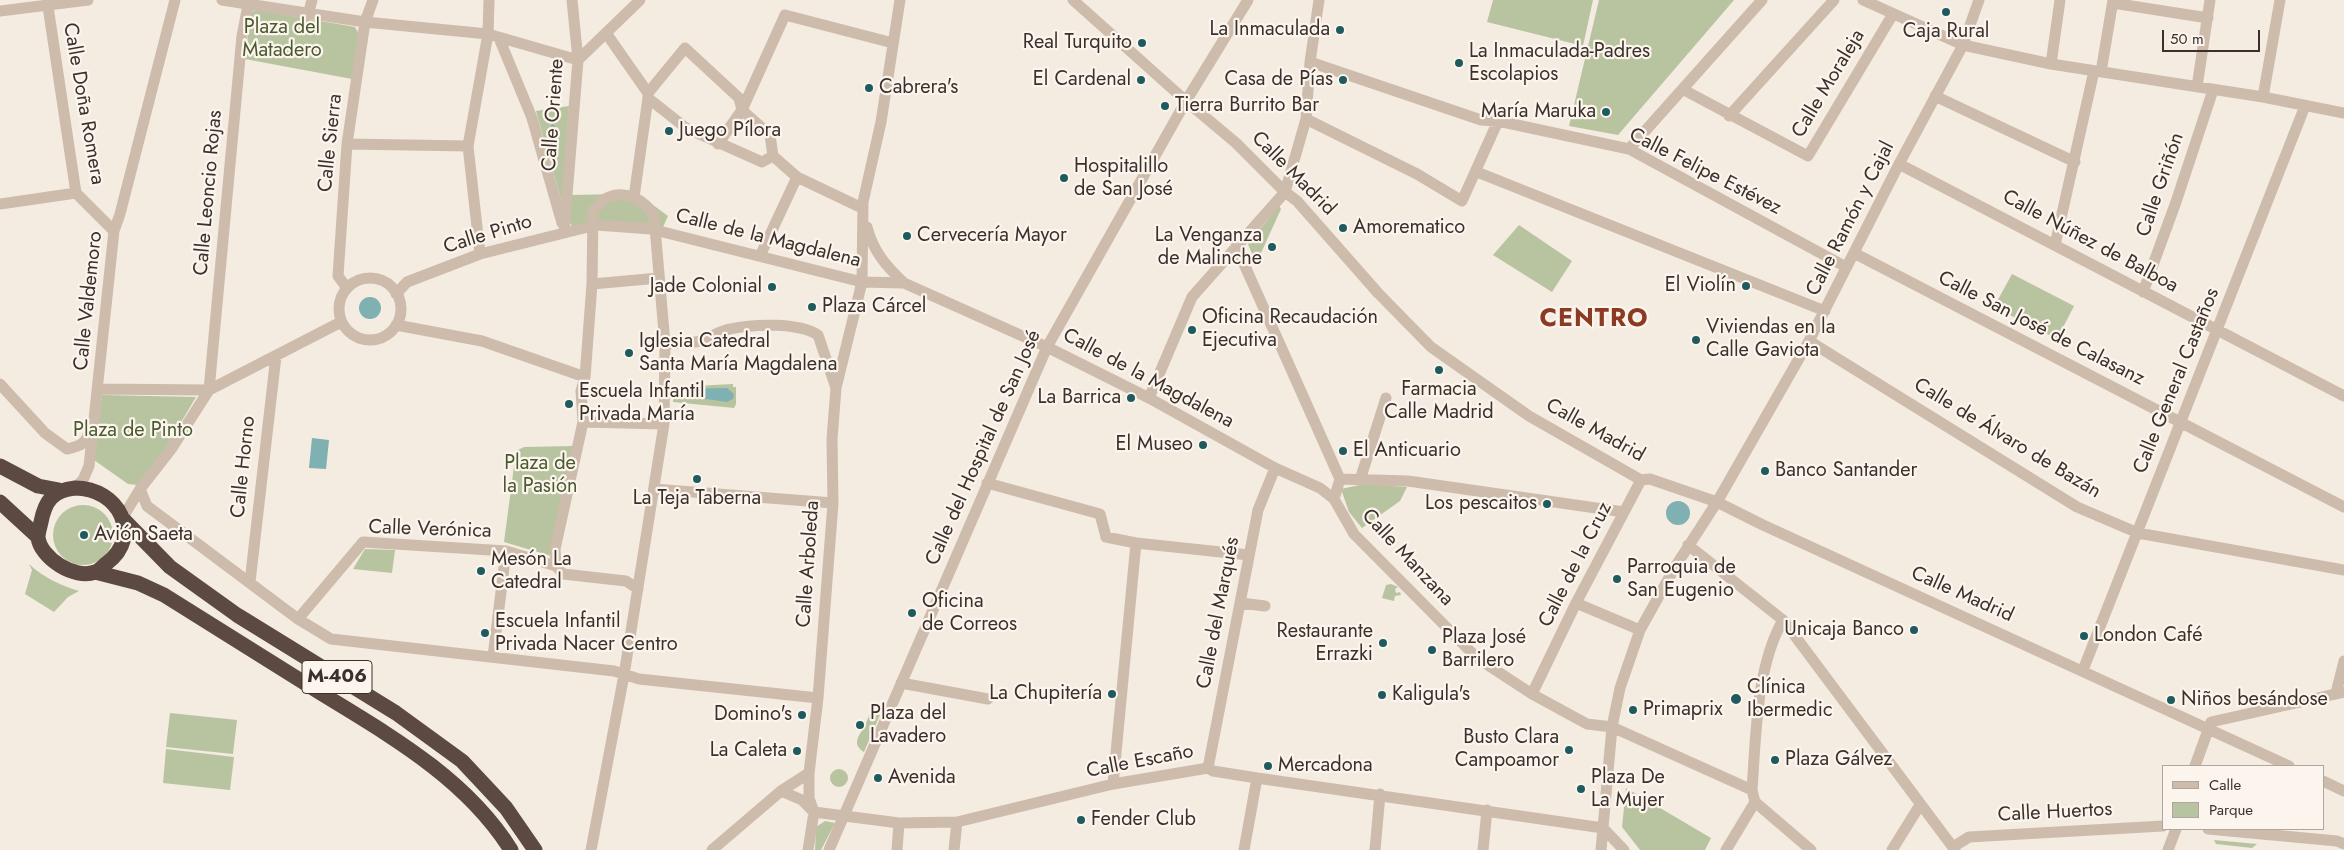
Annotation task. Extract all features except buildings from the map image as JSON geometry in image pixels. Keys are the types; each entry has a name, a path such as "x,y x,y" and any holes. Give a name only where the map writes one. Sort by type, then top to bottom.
{"highway":[{"name":"M-406","path":"0,466 38,486 59,490 86,488 107,497 120,510 123,519 170,567 237,616 396,713 462,761 506,808 535,850"},
{"path":"38,537 44,506 59,490"},
{"name":"M-406","path":"0,502 38,537 50,560 70,572 94,572 138,583 164,596 384,732 448,777 481,812 511,850"},
{"path":"94,572 114,558 123,534 123,519"}],"street":[{"path":"0,11 47,2 88,0"},
{"name":"Calle Valdemoro","path":"75,488 87,473 98,389 114,231 175,0"},
{"path":"222,0 248,3 308,15 493,36 578,60 640,0"},
{"path":"308,15 312,0"},
{"name":"Calle Sierra","path":"347,288 338,276 347,144 365,22 372,0"},
{"path":"489,0 493,36 532,118 564,232"},
{"name":"Calle Oriente","path":"564,232 578,60 572,0"},
{"path":"900,0 881,122 862,208 871,244 887,267 904,283"},
{"name":"Calle Madrid","path":"1073,0 1236,143 1284,192 1297,201 1378,293 1431,347 1529,416 1641,480 1650,479 1717,502 1763,525 2287,765"},
{"name":"Calle del Hospital de San José","path":"829,850 1047,347 1186,101 1248,0"},
{"path":"1150,398 1192,297 1284,192 1306,119 1310,62 1319,0"},
{"path":"1630,149 1762,0"},
{"path":"1729,116 1834,0"},
{"path":"1863,0 1963,45 2051,64 2263,97 2344,113"},
{"name":"Calle Ramón y Cajal","path":"1601,850 1612,727 1620,688 1640,630 1688,546 1717,502 1809,341 1899,164 1963,45 1979,0"},
{"path":"2051,64 2060,0"},
{"path":"2197,87 2210,0"},
{"path":"2263,97 2280,0"},
{"path":"2056,244 2113,1 2208,18"},
{"name":"Calle Doña Romera","path":"47,2 76,193 114,231"},
{"name":"Calle Leoncio Rojas","path":"209,390 242,36 248,3"},
{"name":"Calle Moraleja","path":"1684,90 1729,116 1808,156 1893,14"},
{"path":"718,144 742,110 785,15 893,43"},
{"path":"606,33 648,96 686,128 718,144 762,162 773,156"},
{"path":"480,254 468,146 493,36"},
{"path":"634,197 648,96 685,48 739,98 742,110 770,135 773,156 797,177 862,208"},
{"name":"Calle Felipe Estévez","path":"1310,62 1481,120 1498,121 1630,149 1846,267"},
{"name":"Calle Griñón","path":"2143,292 2176,202 2213,90"},
{"path":"1935,96 2075,162"},
{"name":"Calle General Castaños","path":"2083,670 2305,106"},
{"path":"1306,119 1417,174 1462,201 1477,172 1498,121"},
{"path":"347,144 468,146"},
{"name":"Calle Núñez de Balboa","path":"1899,164 2056,244 2143,292 2344,396"},
{"path":"1477,172 1825,311"},
{"path":"760,256 797,177"},
{"path":"0,204 76,193"},
{"path":"556,566 555,549 583,422 581,391 585,377 592,284 595,225 593,211 604,199 614,196 634,197 647,203 654,216 653,230 665,344 664,424 624,675 591,850"},
{"name":"Calle Arboleda","path":"808,850 814,812 809,798 809,773 818,698 834,503 832,439 836,388 862,282 862,208"},
{"name":"Calle Pinto","path":"396,294 407,282 480,254 564,232 595,225 636,226 653,230"},
{"name":"Calle de la Magdalena","path":"653,230 862,282 904,283 1047,347 1150,398 1274,468 1320,488 1334,498"},
{"path":"1236,246 1340,479 1334,498"},
{"name":"Calle San José de Calasanz","path":"1854,253 2344,507"},
{"path":"592,284 659,278"},
{"path":"364,279 373,279 390,286 396,294 400,309 396,325 388,334 371,340 353,336 341,322 339,305 347,288 364,279"},
{"path":"98,389 209,390 341,322"},
{"path":"396,325 482,341 585,377"},
{"path":"665,344 700,341 728,329 759,325 790,327 814,332 818,335 836,388"},
{"name":"Calle de Álvaro de Bazán","path":"1809,341 2076,507 2138,533 2344,570"},
{"name":"Calle Horno","path":"250,582 276,356"},
{"path":"0,384 45,433 67,449 80,446 86,441 92,424"},
{"path":"123,519 140,490 172,448 209,390"},
{"path":"1360,480 1386,398"},
{"path":"583,422 664,424"},
{"name":"Calle del Marqués","path":"1208,768 1258,510 1274,468"},
{"path":"1340,479 1408,481 1624,512"},
{"name":"Calle de la Cruz","path":"1532,694 1576,603 1641,480"},
{"path":"987,483 1100,514 1106,537 1136,543 1250,555"},
{"path":"654,489 834,503"},
{"path":"140,490 147,506 298,619 331,639 614,671 639,679 818,698"},
{"name":"Calle Manzana","path":"1334,498 1354,534 1460,643 1477,658 1532,694 1591,726 1612,727 1752,790"},
{"name":"Calle Verónica","path":"298,619 363,542 506,551"},
{"path":"1113,784 1136,543"},
{"path":"1688,546 1783,620 1954,848"},
{"path":"493,657 506,551 556,566 563,574 626,581 638,589"},
{"path":"1241,603 1265,606"},
{"path":"1576,603 1640,630"},
{"path":"1783,620 1773,638 1758,710 1752,790 1755,802 1811,850"},
{"path":"2195,765 2211,722 2340,693 2344,661"},
{"path":"902,683 988,699"},
{"name":"Calle Escaño","path":"781,791 802,800 814,812 899,823 957,822 1113,784 1208,768 1213,771 1258,778 1380,794 1603,828"},
{"path":"712,850 781,791 809,773"},
{"path":"1244,850 1258,778"},
{"path":"2324,781 2344,791"},
{"path":"1375,850 1380,794"},
{"path":"1726,850 1755,802"},
{"path":"1892,850 1920,805"},
{"path":"1483,850 1487,810"},
{"path":"954,850 957,822"},
{"path":"897,850 899,823"},
{"name":"Calle Huertos","path":"1954,848 1970,837 2162,826"},
{"path":"1603,828 1624,850"},
{"path":"2168,850 2176,830"},
{"path":"2219,830 2338,841 2344,844"}],"green space":[{"path":"1493,0 1593,0 1583,46 1487,22"},
{"path":"1599,0 1734,0 1618,135 1569,126"},
{"name":"Plaza del Matadero","path":"257,10 355,27 359,34 352,79 245,59 251,12"},
{"path":"569,106 562,203 536,111"},
{"path":"619,194 649,202 668,216 663,227 572,226 569,221 572,195"},
{"path":"1279,206 1281,209 1256,264 1248,244"},
{"path":"1519,225 1572,261 1552,292 1493,255"},
{"path":"2012,274 2074,306 2057,339 1994,307"},
{"path":"733,384 733,387 736,387 736,404 734,408 673,402 674,387"},
{"name":"Plaza de Pinto","path":"102,395 196,397 167,446 138,485 128,484 94,460"},
{"name":"Plaza de la Pasión","path":"574,446 551,556 504,542 516,451 524,447"},
{"path":"1364,484 1407,487 1400,501 1362,528 1349,512 1341,489"},
{"path":"83,505 100,510 108,518 113,535 108,552 100,560 83,565 66,560 58,552 53,535 58,518 66,510"},
{"path":"365,549 395,550 392,573 353,569"},
{"path":"29,564 52,580 79,591 68,597 54,612 25,594 32,570"},
{"path":"1391,584 1398,587 1395,589 1396,593 1400,592 1401,595 1395,596 1394,601 1382,598 1386,585"},
{"path":"170,713 237,720 233,754 166,747"},
{"path":"870,714 880,715 864,752 858,747 857,741"},
{"path":"166,749 234,757 230,790 163,783"},
{"path":"839,769 845,772 848,778 845,784 839,787 833,784 830,778 833,772"},
{"path":"1626,788 1711,838 1705,850 1640,850 1622,827"},
{"path":"825,821 835,823 821,850 815,850 816,827"},
{"path":"2214,840 2257,844 2252,848 2216,844"}],"water":[{"path":"552,124 555,126 557,135 556,145 553,146 549,132"},
{"path":"370,297 380,304 381,308 374,318 370,319 360,312 359,308 366,298"},
{"path":"727,388 734,394 733,399 727,402 679,395 680,389"},
{"path":"312,438 329,440 326,469 309,468"},
{"path":"1678,501 1686,505 1690,513 1686,521 1678,525 1670,521 1666,513 1670,505"}],"place":[{"name":"Caja Rural","path":"1946,12"},
{"name":"La Inmaculada","path":"1340,30"},
{"name":"Real Turquito","path":"1142,43"},
{"name":"La Inmaculada-Padres Escolapios","path":"1459,63"},
{"name":"El Cardenal","path":"1141,80"},
{"name":"Casa de Pías","path":"1343,80"},
{"name":"Cabrera's","path":"869,88"},
{"name":"Tierra Burrito Bar","path":"1165,106"},
{"name":"María Maruka","path":"1606,112"},
{"name":"Juego Pílora","path":"669,131"},
{"name":"Hospitalillo de San José","path":"1064,178"},
{"name":"Amorematico","path":"1343,228"},
{"name":"Cervecería Mayor","path":"907,236"},
{"name":"La Venganza de Malinche","path":"1272,247"},
{"name":"El Violín","path":"1746,286"},
{"name":"Jade Colonial","path":"772,287"},
{"name":"Plaza Cárcel","path":"812,307"},
{"name":"Oficina Recaudación Ejecutiva","path":"1192,330"},
{"name":"Viviendas en la Calle Gaviota","path":"1696,340"},
{"name":"Iglesia Catedral Santa María Magdalena","path":"629,353"},
{"name":"Farmacia Calle Madrid","path":"1439,370"},
{"name":"La Barrica","path":"1131,398"},
{"name":"Escuela Infantil Privada María","path":"569,404"},
{"name":"El Museo","path":"1203,445"},
{"name":"El Anticuario","path":"1343,451"},
{"name":"Banco Santander","path":"1765,471"},
{"name":"La Teja Taberna","path":"697,479"},
{"name":"Los pescaitos","path":"1547,504"},
{"name":"Avión Saeta","path":"84,535"},
{"name":"Mesón La Catedral","path":"481,571"},
{"name":"Parroquia de San Eugenio","path":"1617,579"},
{"name":"Oficina de Correos","path":"912,613"},
{"name":"Unicaja Banco","path":"1914,630"},
{"name":"Escuela Infantil Privada Nacer Centro","path":"485,633"},
{"name":"London Café","path":"2084,636"},
{"name":"Restaurante Errazki","path":"1383,643"},
{"name":"Plaza José Barrilero","path":"1432,650"},
{"name":"La Chupitería","path":"1112,694"},
{"name":"Kaligula's","path":"1382,695"},
{"name":"Clínica Ibermedic","path":"1736,699"},
{"name":"Niños besándose","path":"2171,700"},
{"name":"Primaprix","path":"1633,710"},
{"name":"Domino's","path":"802,715"},
{"name":"Plaza del Lavadero","path":"860,725"},
{"name":"Busto Clara Campoamor","path":"1569,750"},
{"name":"La Caleta","path":"797,751"},
{"name":"Plaza Gálvez","path":"1775,760"},
{"name":"Mercadona","path":"1268,766"},
{"name":"Avenida","path":"878,778"},
{"name":"Plaza De La Mujer","path":"1581,789"},
{"name":"Fender Club","path":"1081,820"}],"district":[{"name":"CENTRO","path":"1594,320"}]}
